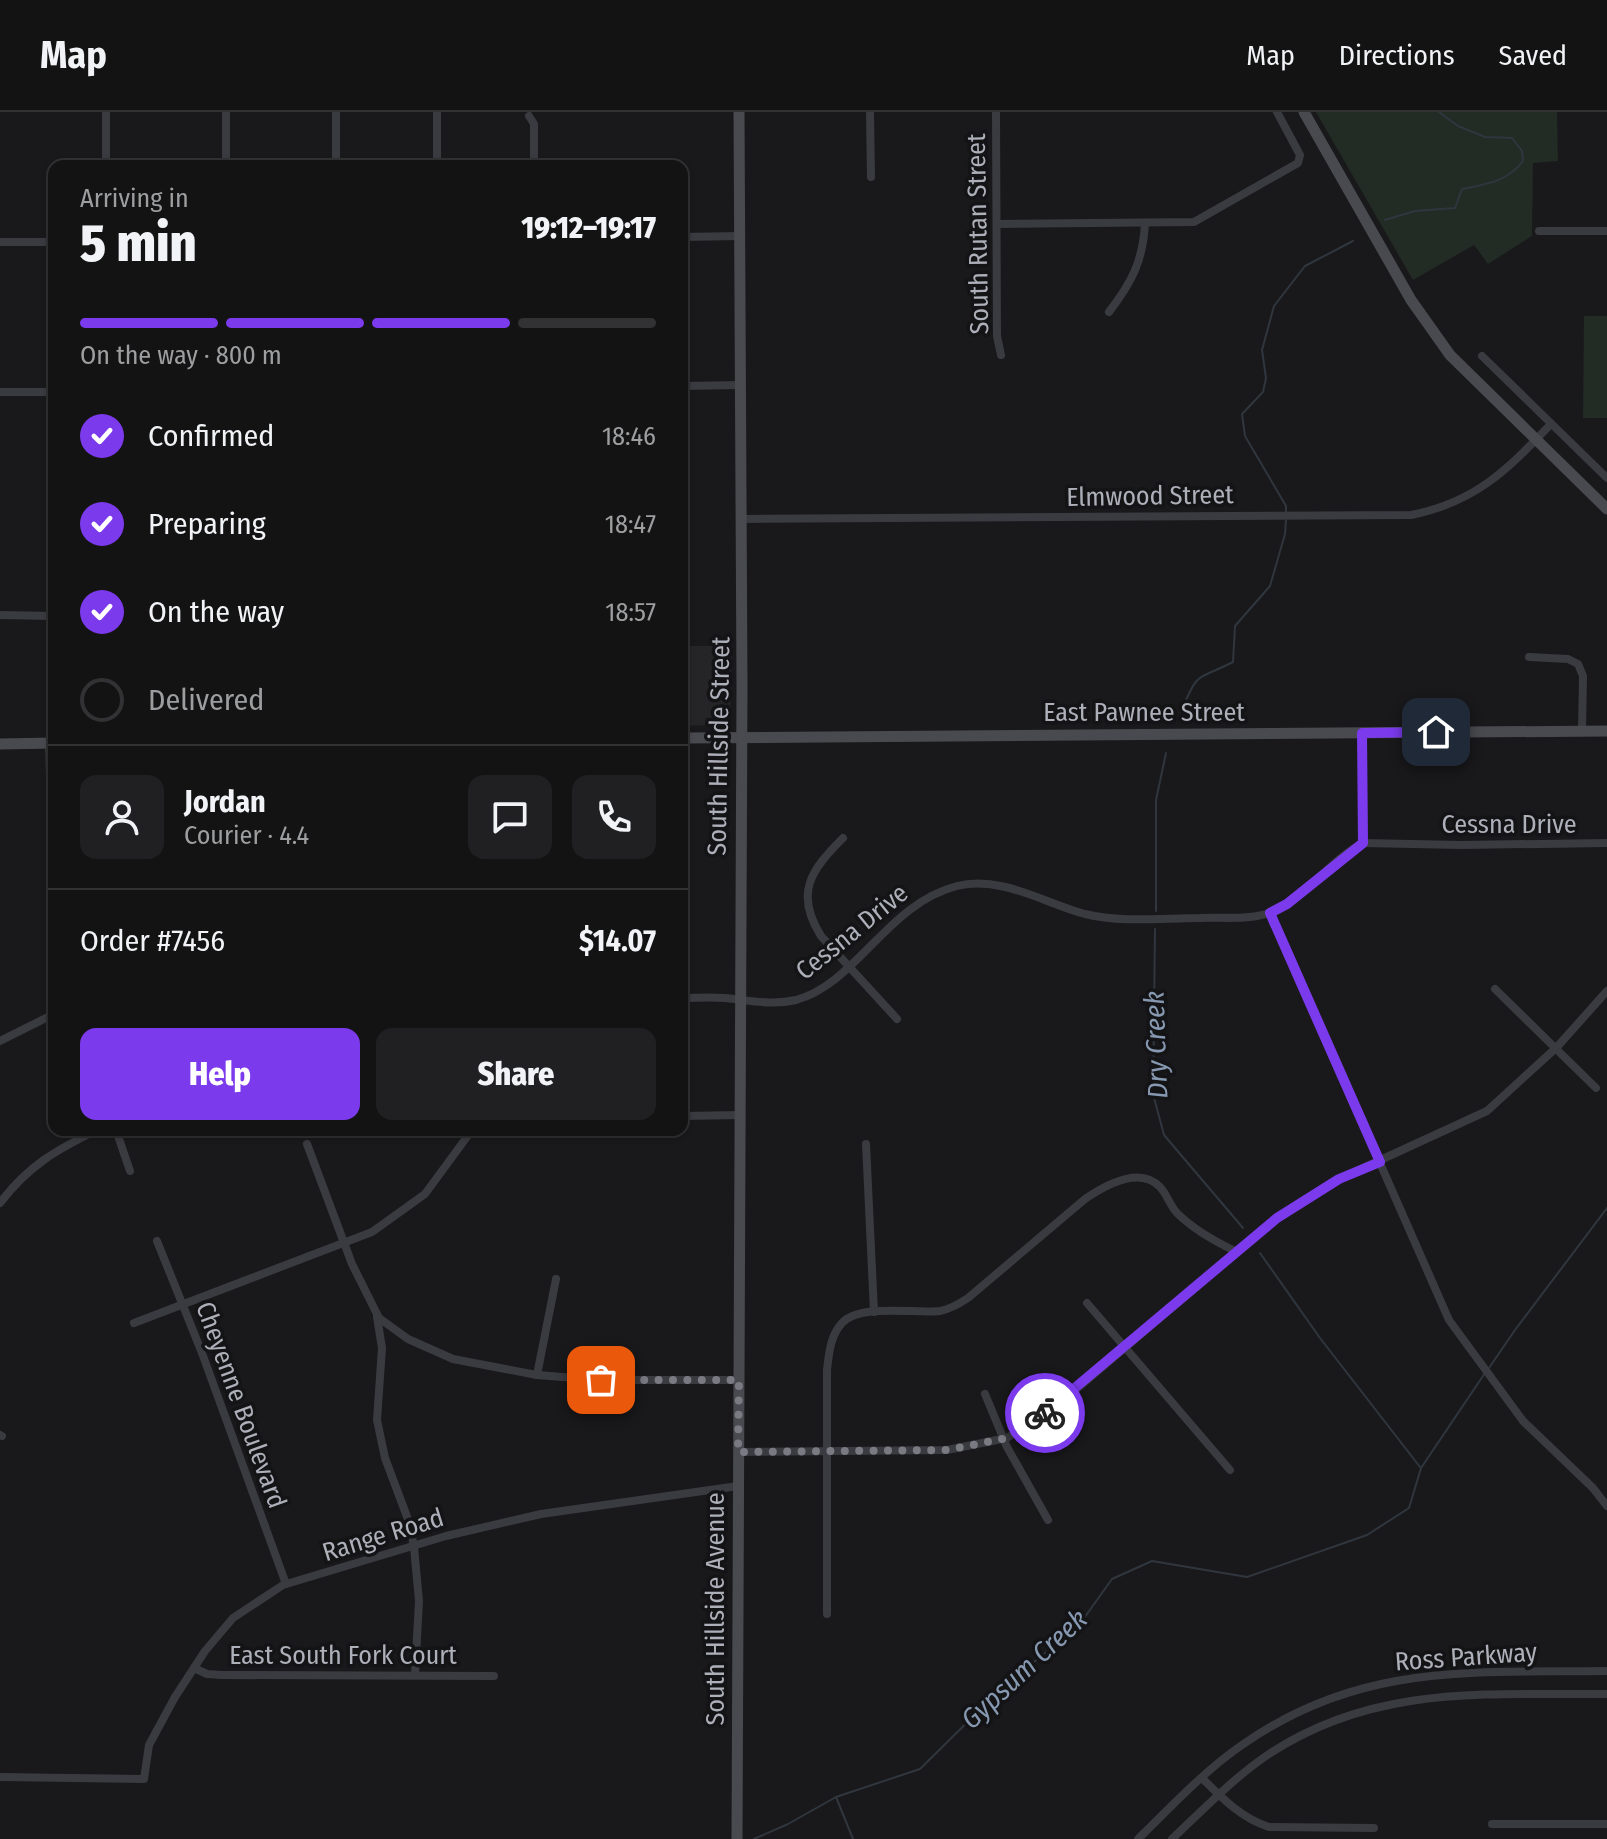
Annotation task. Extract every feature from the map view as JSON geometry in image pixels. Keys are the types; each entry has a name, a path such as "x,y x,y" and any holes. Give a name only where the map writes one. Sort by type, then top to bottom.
{"main road":[{"name":"South Hillside Street","path":"739,112 739,1380"},
{"path":"1304,112 1411,300 1450,355 1607,509"},
{"name":"East Pawnee Street","path":"688,738 1607,731"},
{"path":"0,744 48,743"},
{"name":"South Hillside Avenue","path":"737,1839 739,1380"}],"street":[{"path":"106,112 106,160"},
{"path":"226,112 226,160"},
{"path":"336,112 336,160"},
{"path":"437,112 437,160"},
{"path":"870,112 871,177"},
{"name":"South Rutan Street","path":"996,112 997,336 1001,355"},
{"path":"997,224 1194,222 1298,163 1300,155 1277,112"},
{"path":"529,116 534,124 534,160"},
{"path":"1109,312 1126,289 1143,249 1145,223"},
{"path":"1539,231 1607,231"},
{"path":"688,237 740,236"},
{"path":"0,242 48,242"},
{"path":"1482,356 1607,478"},
{"path":"688,386 741,385"},
{"path":"0,392 48,392"},
{"name":"Elmwood Street","path":"741,519 1411,515 1440,509 1469,497 1494,480 1551,424"},
{"path":"0,615 48,616"},
{"path":"1529,657 1568,659 1578,664 1583,676 1582,731"},
{"path":"1362,733 1363,843 1287,904 1270,913 1449,1320 1523,1421 1593,1488 1607,1506"},
{"path":"843,838 818,863 808,886 807,905 811,920 821,936 897,1019"},
{"name":"Cessna Drive","path":"1363,843 1607,843"},
{"name":"Cessna Drive","path":"688,998 752,1003 794,1000 816,992 921,900 941,891 972,884 1009,888 1071,910 1112,918 1258,916 1270,913"},
{"path":"1495,989 1596,1088"},
{"path":"738,1452 947,1450 1004,1439 1059,1404 1277,1218 1339,1179 1487,1111 1557,1047 1607,991"},
{"path":"0,1041 48,1017"},
{"path":"688,1116 741,1115"},
{"path":"0,1203 41,1160 86,1136"},
{"path":"118,1136 130,1171"},
{"path":"134,1323 372,1232 425,1194 468,1136"},
{"path":"307,1144 344,1242 376,1312 393,1330 453,1359 537,1375 601,1380 739,1380"},
{"path":"866,1144 874,1312"},
{"path":"827,1614 830,1346 843,1321 864,1312 917,1312 953,1307 968,1298 1085,1199 1105,1185 1128,1179 1144,1177 1159,1186 1174,1211 1196,1230 1235,1251"},
{"name":"Cheyenne Boulevard","path":"157,1241 286,1584"},
{"path":"537,1375 556,1279"},
{"path":"1087,1303 1230,1470"},
{"path":"376,1312 382,1348 377,1420 385,1458 409,1522 414,1547 419,1601 415,1674"},
{"path":"985,1394 1004,1439 1048,1520"},
{"name":"Range Road","path":"0,1777 144,1779 149,1745 194,1668 233,1618 286,1584 541,1514 738,1486"},
{"name":"East South Fork Court","path":"194,1668 207,1674 222,1675 494,1676"},
{"name":"Ross Parkway","path":"1138,1839 1239,1747 1274,1724 1315,1704 1362,1687 1410,1677 1454,1673 1607,1671"},
{"name":"Ross Parkway","path":"1172,1839 1254,1764 1315,1729 1366,1709 1396,1702 1456,1696 1607,1694"},
{"path":"1202,1778 1245,1817 1269,1827 1374,1828"},
{"path":"1492,1824 1607,1824"}],"shaded area":[{"path":"1316,112 1557,112 1558,161 1533,163 1532,236 1488,264 1474,245 1413,280"},
{"path":"1584,316 1607,316 1607,418 1583,418"},
{"path":"688,646 732,646 730,708 723,722 688,726"}],"waterway":[{"name":"Dry Creek","path":"1385,220 1415,211 1455,208 1462,189 1503,178 1523,161 1522,151 1512,138 1485,137 1458,126 1439,112"},
{"name":"Dry Creek","path":"1286,514 1286,506 1245,436 1242,414 1263,392 1266,378 1262,350 1274,306 1305,266 1353,241"},
{"name":"Dry Creek","path":"1181,712 1191,689 1200,678 1233,662 1235,626 1270,586 1286,520"},
{"name":"Dry Creek","path":"1156,911 1156,800 1166,753"},
{"name":"Dry Creek","path":"1155,929 1153,1094 1164,1135 1243,1228"},
{"name":"Gypsum Creek","path":"1489,1368 1607,1208"},
{"name":"Dry Creek","path":"1260,1253 1320,1338 1420,1467"},
{"name":"Gypsum Creek","path":"754,1839 836,1797 920,1769 1006,1684 1077,1628 1112,1579 1152,1561 1247,1577 1367,1535 1409,1508 1421,1468 1485,1373"},
{"path":"836,1797 853,1839"}],"way so far":[{"path":"601,1380 739,1380 738,1452 947,1450 1007,1438 1045,1413"}],"route":[{"path":"1045,1413 1277,1218 1339,1179 1380,1162 1270,913 1287,904 1363,843 1362,733 1436,732"}]}
